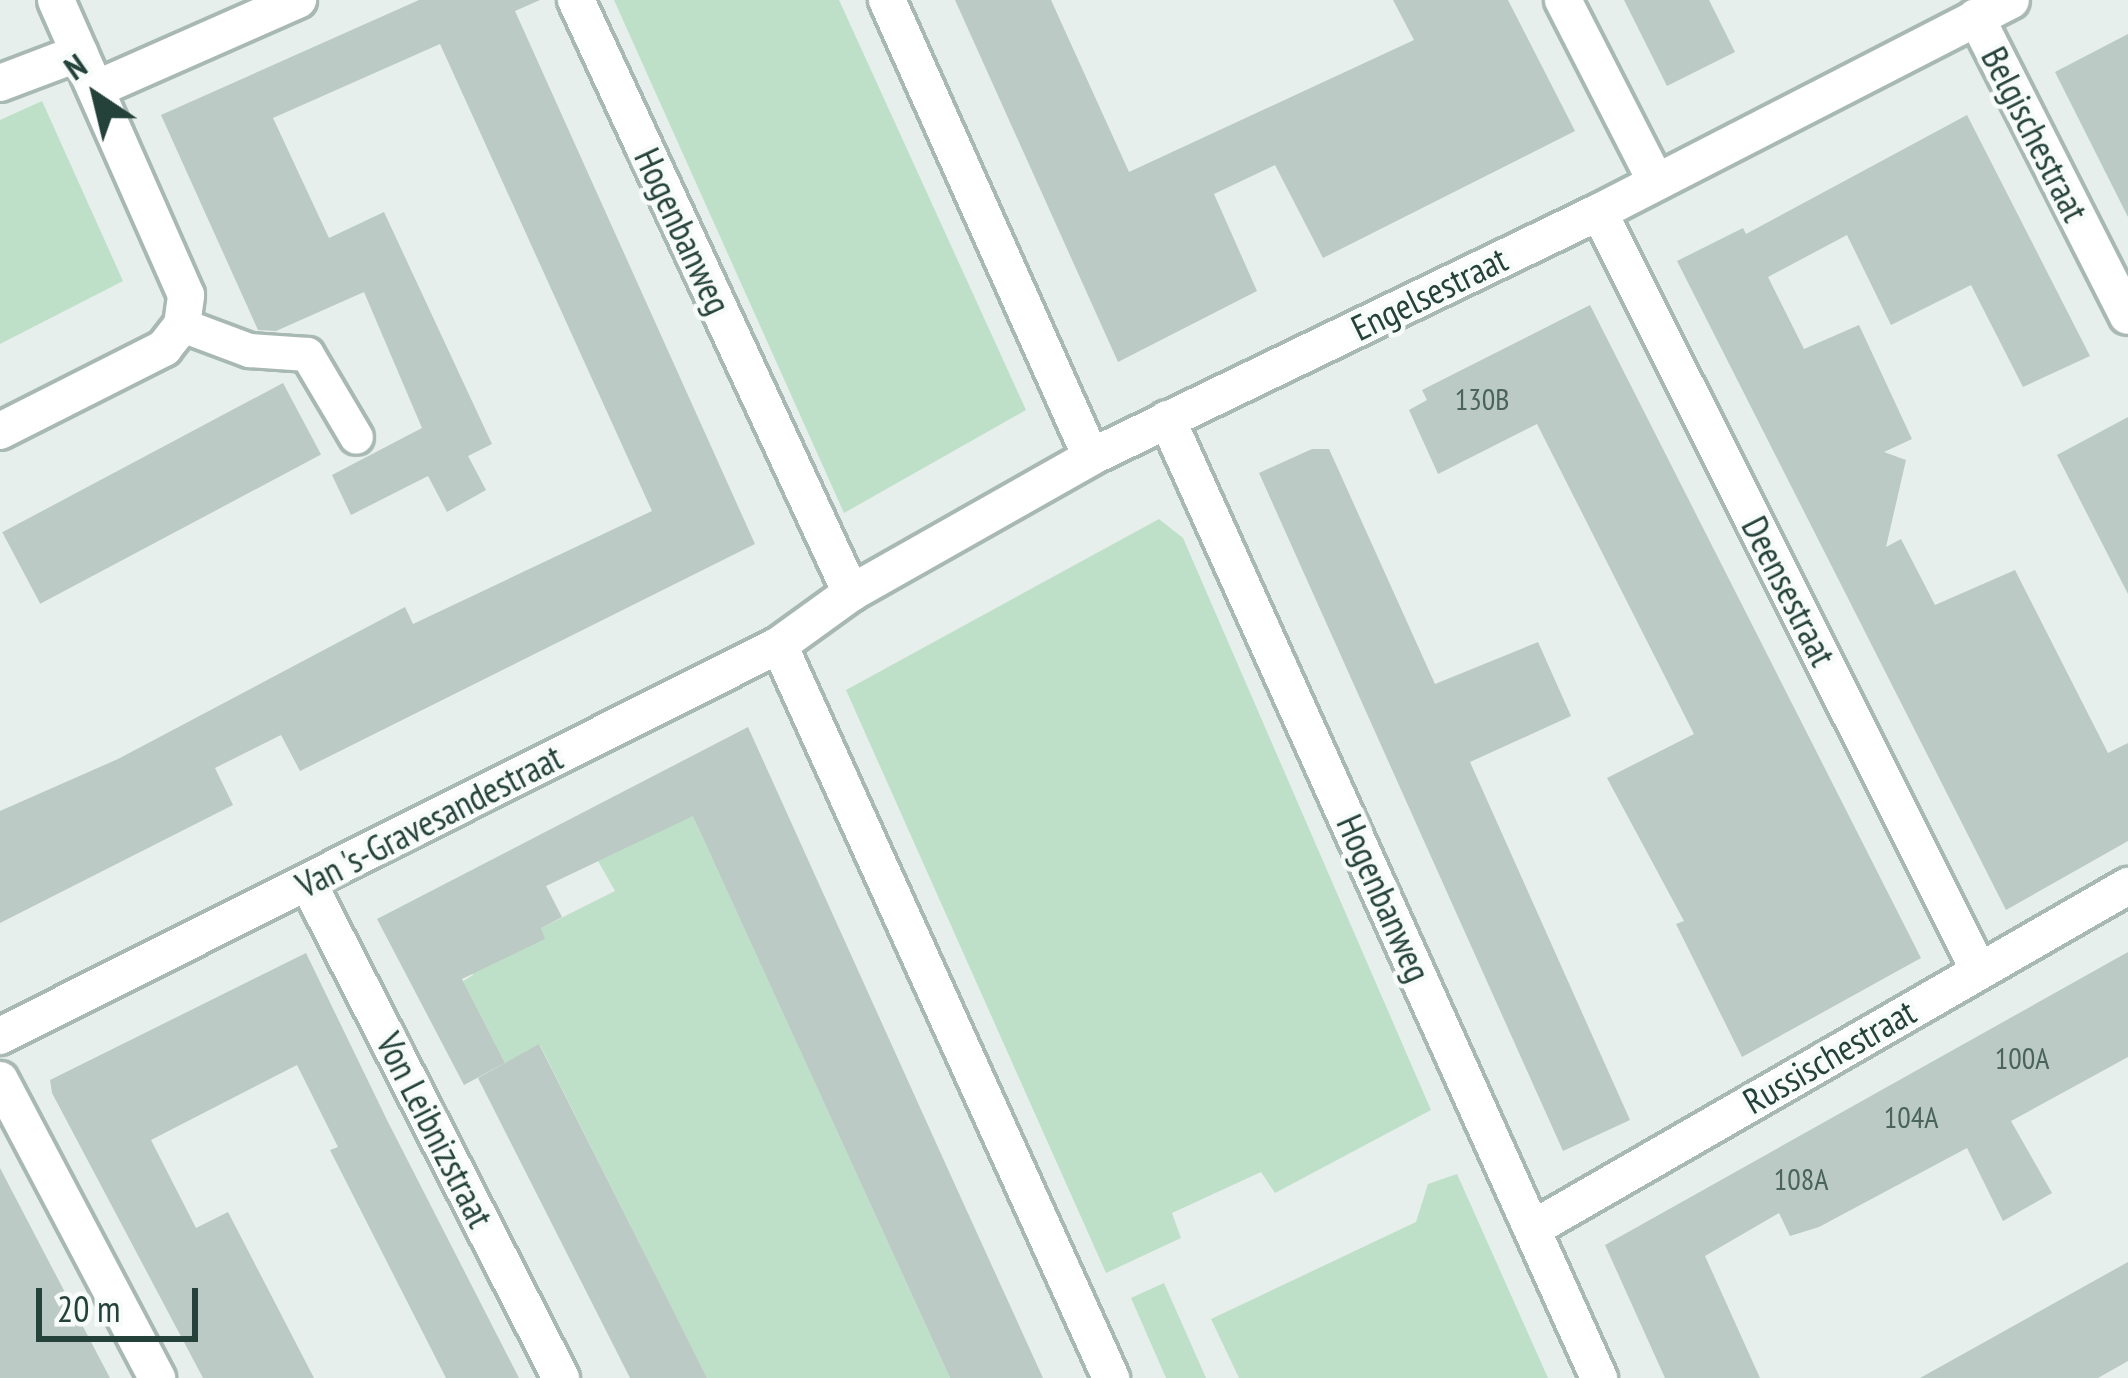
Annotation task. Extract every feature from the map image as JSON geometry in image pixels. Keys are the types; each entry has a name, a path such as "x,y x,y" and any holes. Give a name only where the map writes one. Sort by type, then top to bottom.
{"street":[{"path":"0,431 164,348 182,325 185,295 56,0"},
{"path":"96,89 298,0"},
{"name":"Hogenbanweg","path":"576,0 851,593"},
{"path":"887,0 1090,457"},
{"path":"1563,0 1654,180"},
{"name":"Engelsestraat","path":"851,593 1090,457 1599,212 2011,0"},
{"name":"Belgischestraat","path":"1976,17 2128,316"},
{"path":"0,83 79,53"},
{"name":"Deensestraat","path":"1599,212 1978,969"},
{"name":"Hogenbanweg","path":"1166,419 1599,1378"},
{"name":"Van 's-Gravesandestraat","path":"0,1036 779,645 851,593"},
{"path":"779,645 1111,1378"},
{"name":"Von Leibnizstraat","path":"308,883 561,1378"},
{"name":"Russischestraat","path":"1532,1229 2128,886"},
{"path":"0,1080 158,1378"}],"lane":[{"path":"182,325 249,350 307,354 356,437"}],"green space":[{"path":"614,0 839,0 1026,410 844,513"},
{"path":"42,101 123,281 0,344 0,120"},
{"path":"1159,519 1183,538 1431,1110 1275,1193 1261,1172 1172,1213 1181,1238 1106,1273 846,690"},
{"path":"693,815 950,1378 707,1378 540,1045 505,1063 463,981 473,975 470,964 544,939 541,928 615,891 598,861"},
{"path":"1457,1174 1548,1378 1239,1378 1211,1319 1416,1222 1428,1184"},
{"path":"1164,1283 1206,1378 1166,1378 1131,1298"}],"building":[{"path":"419,0 540,0 515,11 755,544 300,771 281,735 215,768 233,805 0,923 0,811 118,759 405,607 413,624 652,511 440,44 273,118 329,238 384,212 492,444 468,456 486,490 447,512 428,476 351,515 332,475 422,428 364,292 276,331 258,330 161,115"},
{"path":"955,0 1051,0 1129,172 1414,40 1393,0 1508,0 1575,131 1323,258 1275,165 1214,194 1257,291 1118,362"},
{"path":"1624,0 1709,0 1735,52 1667,86"},
{"path":"2128,34 2128,217 2055,72"},
{"path":"1967,115 2090,356 2023,387 1971,285 1891,325 1847,235 1768,277 1804,349 1859,325 1912,439 1884,452 1906,460 1886,547 1901,539 1935,605 2015,570 2108,753 2128,743 2128,841 2006,910 1677,261 1743,228 1746,234"},
{"path":"1590,305 1921,958 1742,1057 1676,924 1684,921 1607,778 1694,734 1537,424 1438,474 1409,410 1427,400 1422,390"},
{"path":"283,383 321,455 40,604 2,532"},
{"path":"2128,417 2128,594 2057,455"},
{"path":"1312,449 1329,449 1435,684 1538,642 1571,716 1470,762 1630,1120 1563,1151 1259,473"},
{"path":"748,727 1043,1378 950,1378 693,816 546,886 562,917 541,928 545,939 462,979 505,1063 464,1085 377,919"},
{"path":"2128,952 2128,1057 2011,1121 2052,1193 2003,1221 1967,1148 1819,1227 1790,1236 1779,1213 1705,1256 1760,1378 1665,1378 1605,1245"},
{"path":"306,953 519,1378 446,1378 330,1150 338,1147 297,1065 151,1140 196,1228 228,1212 314,1378 203,1378 52,1093 50,1080"},
{"path":"539,1044 707,1378 630,1378 478,1078"},
{"path":"0,1168 48,1260 110,1378 0,1378"},
{"path":"2128,1262 2128,1361 2098,1378 1920,1378"}]}
